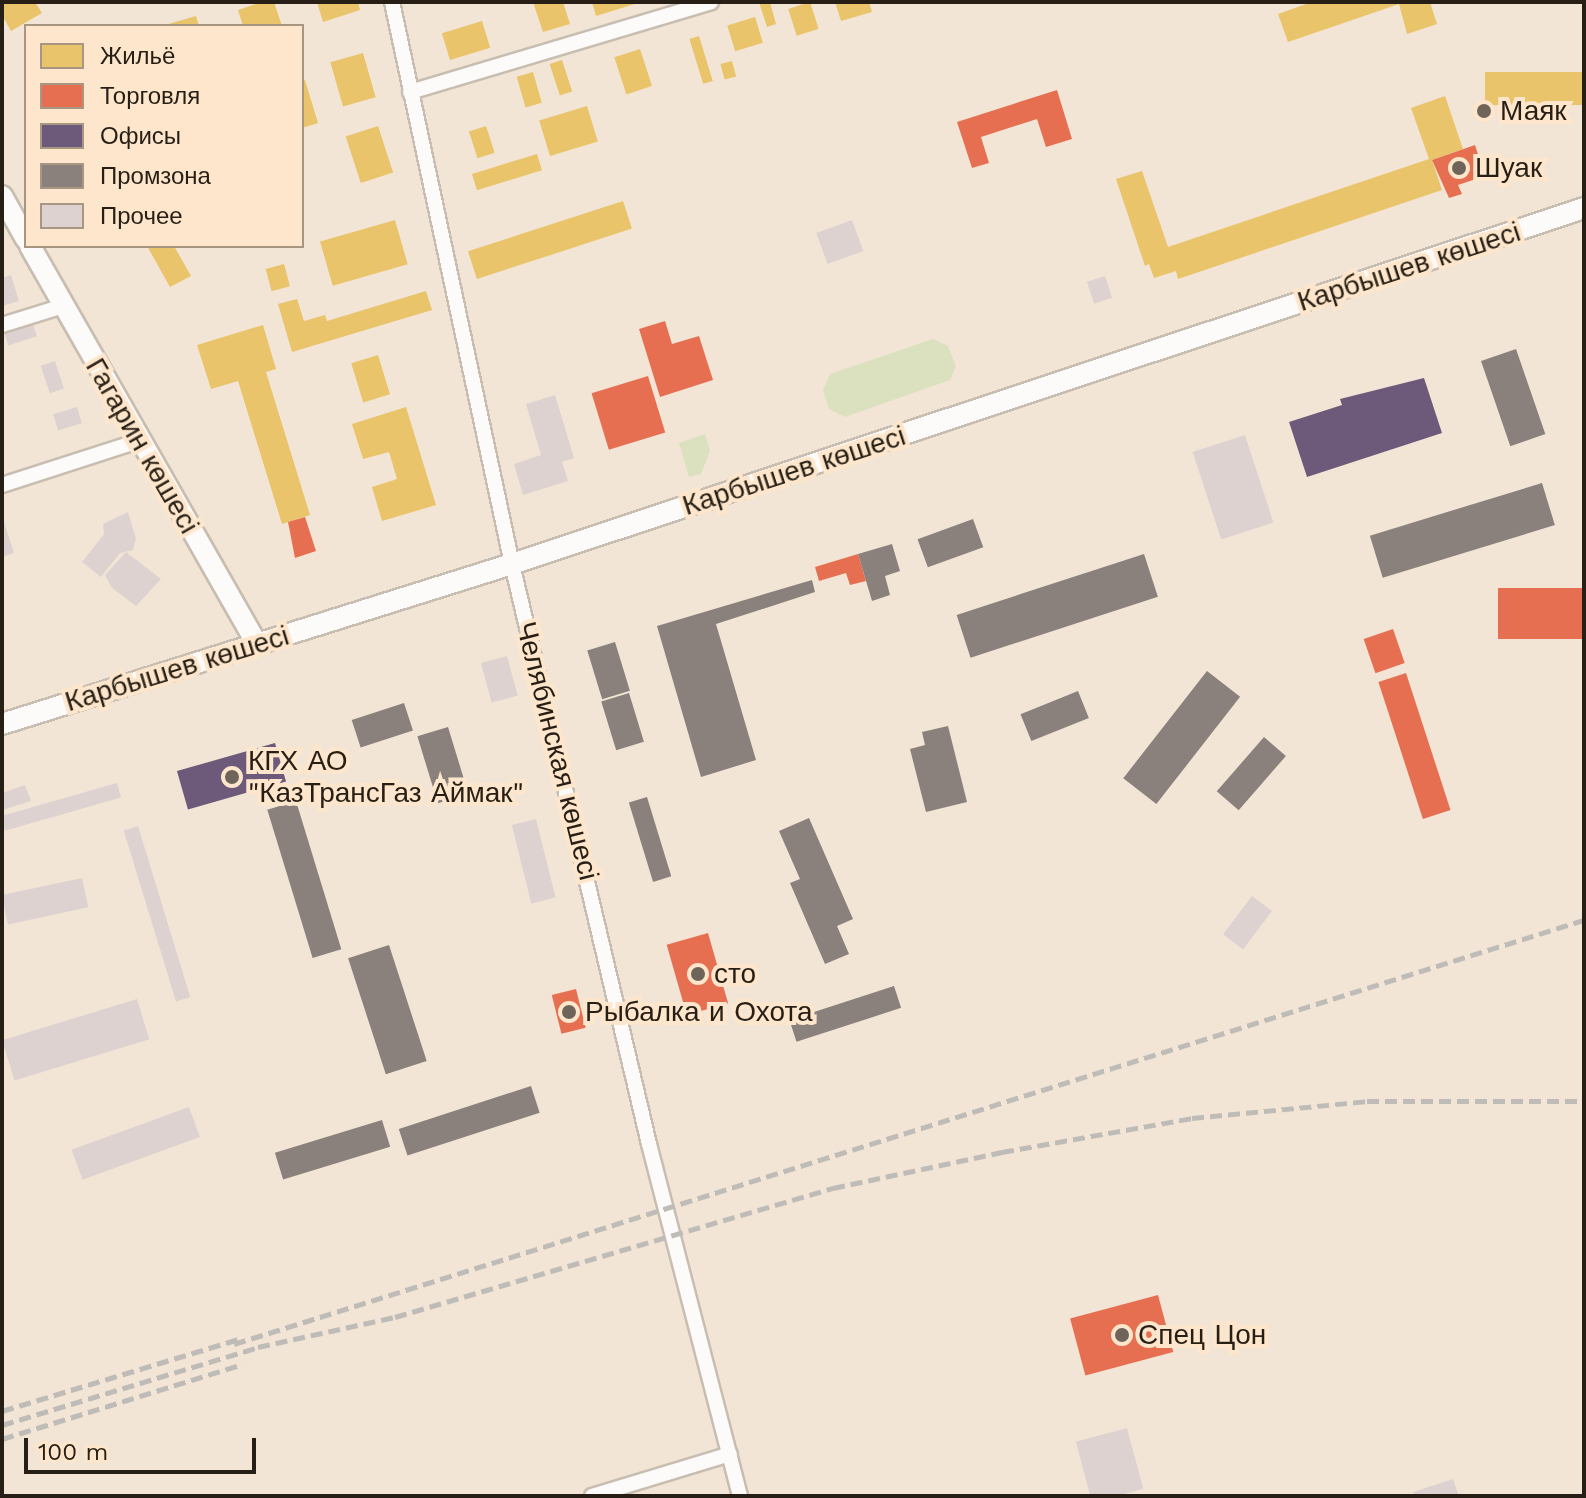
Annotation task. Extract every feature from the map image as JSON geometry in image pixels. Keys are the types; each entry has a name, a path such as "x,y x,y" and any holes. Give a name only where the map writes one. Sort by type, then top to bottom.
{"main road":[{"path":"2,196 24,235"},
{"name":"Карбышев көшесі","path":"2,724 512,564 1584,208"},
{"name":"Гагарин көшесі","path":"31,248 138,441 257,644"}],"street":[{"name":"Челябинская көшесі","path":"392,2 512,564 649,1144 740,1496"},
{"path":"410,92 711,2"},
{"path":"2,325 63,306"},
{"path":"2,485 138,441"},
{"path":"592,1496 730,1454"}],"green space":[{"path":"933,339 948,346 956,366 950,380 845,417 829,409 823,390 830,374"},
{"path":"705,434 710,451 701,474 689,477 679,443"}],"building: Жильё":[{"path":"2,2 35,2 42,13 11,31 2,15"},
{"path":"262,2 274,2 281,24 242,24 238,10"},
{"path":"317,2 358,2 360,10 323,22"},
{"path":"533,2 563,2 570,24 543,32"},
{"path":"592,2 637,2 638,3 596,16"},
{"path":"759,2 770,2 776,24 767,27"},
{"path":"810,2 819,29 797,36 788,9"},
{"path":"835,2 869,2 872,12 841,21"},
{"path":"1312,2 1430,2 1437,24 1407,34 1399,4 1288,42 1278,14"},
{"path":"196,16 198,24 168,24"},
{"path":"755,17 763,43 735,51 727,25"},
{"path":"482,21 490,48 450,60 442,33"},
{"path":"699,36 713,81 703,84 689,39"},
{"path":"640,49 652,86 626,94 614,57"},
{"path":"363,53 376,97 343,107 330,62"},
{"path":"562,60 572,91 560,95 550,64"},
{"path":"732,61 736,76 725,80 720,64"},
{"path":"533,72 542,103 525,107 517,77"},
{"path":"1485,72 1584,72 1584,105 1485,105"},
{"path":"304,80 318,123 304,127"},
{"path":"1445,96 1463,149 1432,160 1442,190 1178,279 1176,271 1154,278 1149,264 1145,266 1116,179 1142,171 1168,247 1429,159 1411,108"},
{"path":"587,106 598,141 550,156 539,121"},
{"path":"378,126 393,173 361,183 346,137"},
{"path":"486,126 495,153 478,158 469,132"},
{"path":"537,154 542,170 477,190 472,174"},
{"path":"623,201 632,229 477,279 468,251"},
{"path":"395,220 408,264 333,286 320,241"},
{"path":"148,248 175,248 191,276 170,287"},
{"path":"284,264 290,286 272,291 266,269"},
{"path":"426,291 432,310 292,352 278,304 297,299 304,321 325,315 327,321"},
{"path":"263,325 276,369 266,372 310,515 282,524 238,381 211,389 197,345"},
{"path":"378,355 390,394 363,402 351,363"},
{"path":"406,407 436,505 382,521 372,487 397,479 389,452 363,459 352,424"}],"building: Торговля":[{"path":"1057,90 1072,139 1046,147 1037,119 981,137 989,163 972,168 957,122"},
{"name":"Шуак","path":"1475,145 1485,176 1458,185 1462,194 1449,198 1432,160"},
{"path":"665,321 672,344 699,336 713,380 660,397 639,329"},
{"path":"648,376 665,432 609,450 592,393"},
{"path":"305,517 316,551 295,558 288,522"},
{"path":"858,554 866,581 850,585 846,573 819,581 815,567"},
{"path":"1498,588 1584,588 1584,639 1498,639"},
{"path":"1393,629 1405,663 1375,673 1364,639"},
{"path":"1406,673 1450,810 1423,819 1378,682"},
{"name":"сто","path":"708,933 728,1003 687,1015 667,945"},
{"name":"Рыбалка и Охота","path":"576,989 586,1028 561,1034 552,995"},
{"name":"Спец Цон","path":"1158,1295 1173,1352 1085,1376 1070,1319"}],"building: Офисы":[{"path":"1424,378 1442,433 1307,477 1289,422 1342,405 1340,399"},
{"name":"КГХ АО \"КазТрансГаз Аймак\"","path":"275,743 286,781 188,810 177,771"}],"building: Промзона":[{"path":"1516,349 1545,434 1510,446 1481,361"},
{"path":"1542,483 1555,525 1383,578 1370,536"},
{"path":"973,519 983,547 928,567 918,539"},
{"path":"892,544 900,571 885,576 890,595 872,601 858,554"},
{"path":"1144,554 1158,597 971,658 957,615"},
{"path":"812,580 815,592 716,624 756,760 701,777 657,626"},
{"path":"615,642 630,691 602,699 587,650"},
{"path":"1207,671 1240,697 1156,804 1123,778"},
{"path":"1078,691 1089,718 1031,741 1021,714"},
{"path":"629,693 644,742 616,750 601,701"},
{"path":"404,703 413,731 361,748 352,720"},
{"path":"948,726 967,802 926,812 910,749 925,745 922,732"},
{"path":"448,727 468,794 438,803 417,736"},
{"path":"1264,737 1286,756 1239,810 1217,791"},
{"path":"647,797 671,876 653,882 629,803"},
{"path":"296,801 341,949 313,958 267,810"},
{"path":"809,818 853,919 837,926 849,954 825,964 790,883 800,879 779,831"},
{"path":"389,945 427,1061 386,1074 348,958"},
{"path":"894,986 901,1008 796,1042 789,1020"},
{"path":"531,1086 540,1113 407,1156 399,1129"},
{"path":"382,1120 390,1147 283,1180 275,1153"}],"building: Прочее":[{"path":"852,220 863,251 828,264 816,233"},
{"path":"11,275 19,301 2,306 2,278"},
{"path":"1105,276 1112,298 1094,304 1087,282"},
{"path":"32,321 37,336 8,345 3,330"},
{"path":"55,361 64,389 50,393 41,366"},
{"path":"555,395 574,458 562,462 568,481 523,495 514,464 541,455 526,404"},
{"path":"77,407 82,423 58,431 53,414"},
{"path":"1245,435 1273,522 1221,539 1193,452"},
{"path":"128,512 136,539 133,550 120,553 101,577 82,562 104,534 103,524"},
{"path":"2,523 14,553 2,557"},
{"path":"126,552 161,579 136,606 112,588 105,575"},
{"path":"507,656 518,696 492,703 481,663"},
{"path":"117,783 121,797 5,831 2,816"},
{"path":"25,785 31,801 2,810 2,793"},
{"path":"536,819 556,898 531,904 512,825"},
{"path":"138,826 190,997 176,1002 124,830"},
{"path":"82,878 88,907 8,924 2,895"},
{"path":"1252,896 1272,911 1243,949 1223,934"},
{"path":"137,999 149,1039 14,1080 2,1040"},
{"path":"189,1107 200,1137 82,1180 72,1150"},
{"path":"1127,1428 1143,1489 1117,1496 1090,1496 1076,1442"},
{"path":"1453,1479 1459,1496 1415,1496 1413,1492"}],"railway":[{"path":"234,1344 1584,920"},
{"path":"2,1425 258,1347 395,1317 833,1188 1002,1152 1192,1118 1367,1101 1584,1101"},
{"path":"2,1411 243,1338"},
{"path":"2,1439 243,1364"}],"place":[{"name":"Маяк","path":"1484,111"},
{"name":"Шуак","path":"1459,168"},
{"name":"КГХ АО \"КазТрансГаз Аймак\"","path":"232,777"},
{"name":"сто","path":"698,974"},
{"name":"Рыбалка и Охота","path":"569,1012"},
{"name":"Спец Цон","path":"1122,1335"}]}
